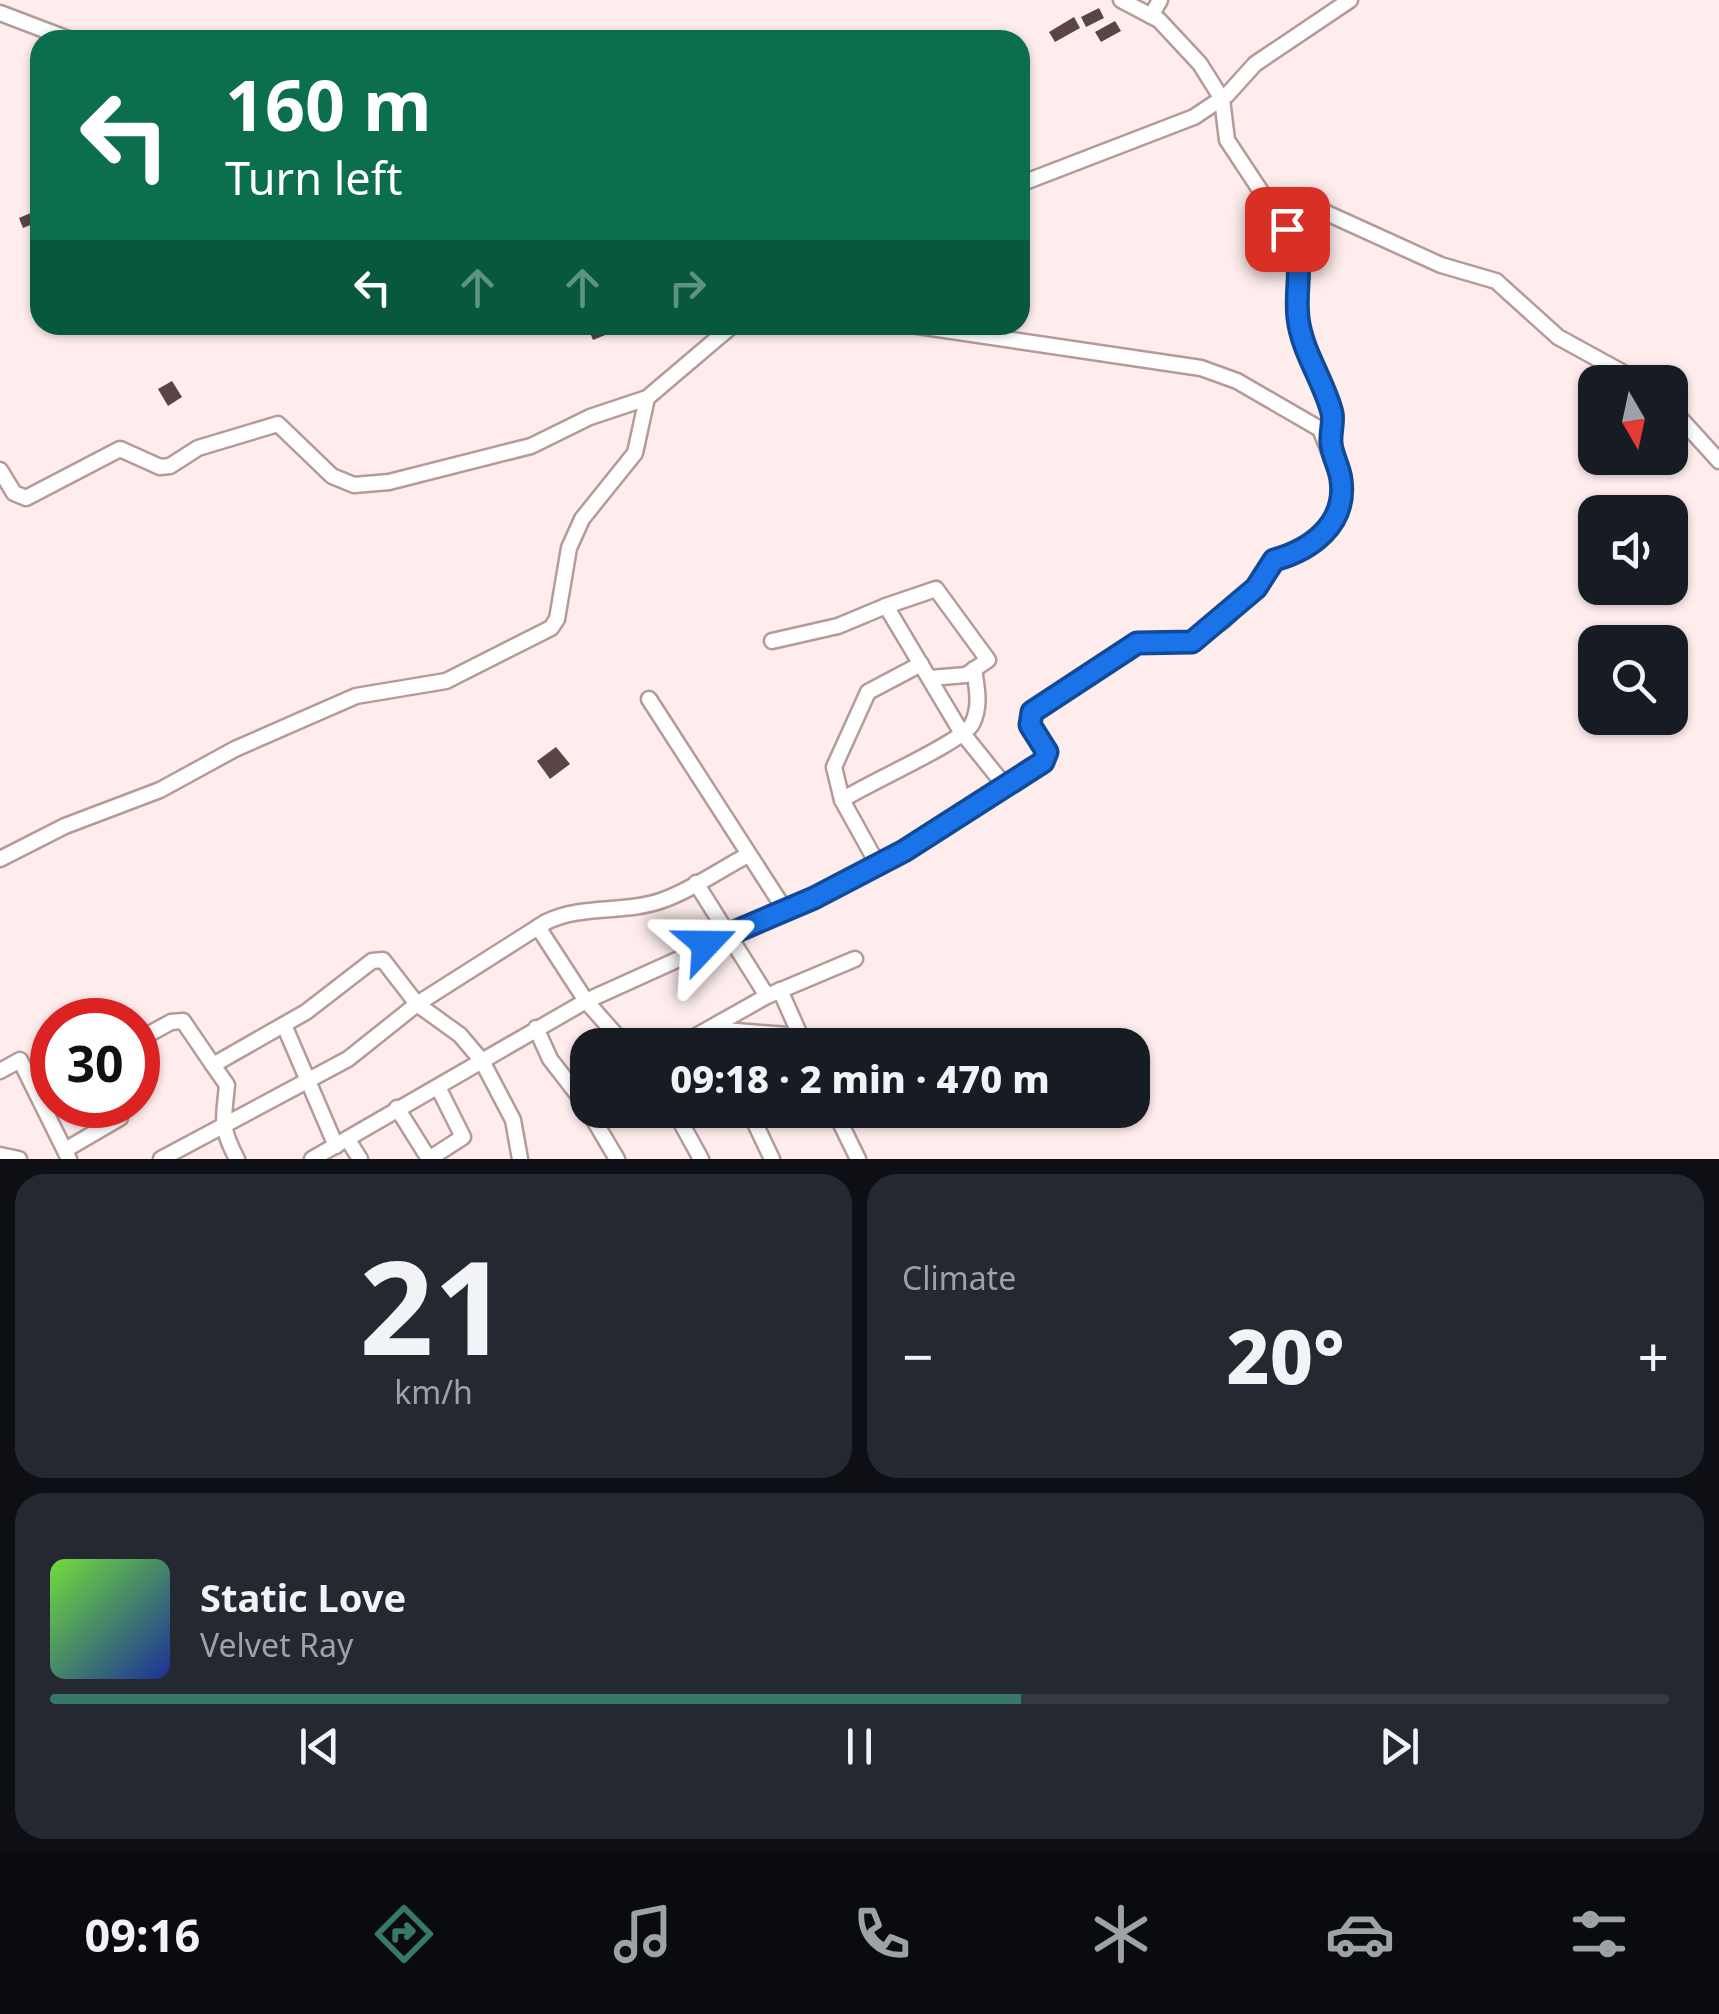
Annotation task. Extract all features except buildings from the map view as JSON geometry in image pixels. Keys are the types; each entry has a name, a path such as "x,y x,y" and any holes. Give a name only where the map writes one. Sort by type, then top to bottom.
{"street":[{"path":"1122,0 1180,37 1222,99 1227,140 1299,249 1298,319 1332,414 1330,446"},
{"path":"1151,16 1160,0"},
{"path":"1030,180 1158,134 1222,99 1255,64 1350,0"},
{"path":"0,13 45,30"},
{"path":"1275,209 1298,200 1441,265 1496,281 1558,337 1609,365"},
{"path":"0,470 14,493 26,498 120,448 152,464 170,466 198,448 278,424 332,476 354,484 389,482 531,446 590,417 647,398 720,335"},
{"path":"312,1159 586,1000 878,864 1043,762 1047,752 1030,725 1032,712 1137,643 1192,642 1256,588 1274,560 1290,556 1323,536 1336,517 1342,481 1320,428 1267,396 1201,368 978,335"},
{"path":"0,858 66,826 160,790 235,749 339,703 384,688 446,680 551,628 557,619 569,548 582,519 636,453 647,398"},
{"path":"1688,426 1719,460"},
{"path":"772,641 838,626 936,589 988,660 966,675 930,678"},
{"path":"886,606 964,735 1004,786"},
{"path":"878,864 842,800 834,767 856,724 860,703 877,687 921,664"},
{"path":"842,800 878,777 964,735 979,706 974,669"},
{"path":"649,699 784,910"},
{"path":"160,1159 310,1080 371,1043 418,1004 563,913 604,912 664,900 748,854"},
{"path":"696,883 726,936 773,993 794,1028"},
{"path":"538,927 586,1000 610,1028"},
{"path":"710,1028 773,993 855,959"},
{"path":"213,1065 284,1025 372,961 383,960 418,1004 460,1035 482,1061 513,1120 520,1159"},
{"path":"160,1028 182,1021 227,1085 222,1128 237,1159"},
{"path":"284,1025 342,1143 360,1159"},
{"path":"536,1028 550,1059 570,1083"},
{"path":"0,1071 20,1060 30,1079"},
{"path":"398,1108 429,1159 463,1137 438,1087"},
{"path":"54,1128 67,1155 106,1128"},
{"path":"600,1128 618,1159"},
{"path":"684,1128 700,1159"},
{"path":"757,1128 772,1159"},
{"path":"843,1128 858,1159"},
{"path":"0,1154 19,1159"}],"route":[{"path":"706,944 814,898 904,851 1043,762 1047,752 1030,725 1032,712 1061,689 1137,643 1152,640 1178,646 1192,642 1223,621 1256,588 1274,560 1290,556 1323,536 1336,517 1342,481 1330,446 1332,414 1298,319 1299,249 1287,229"}]}
